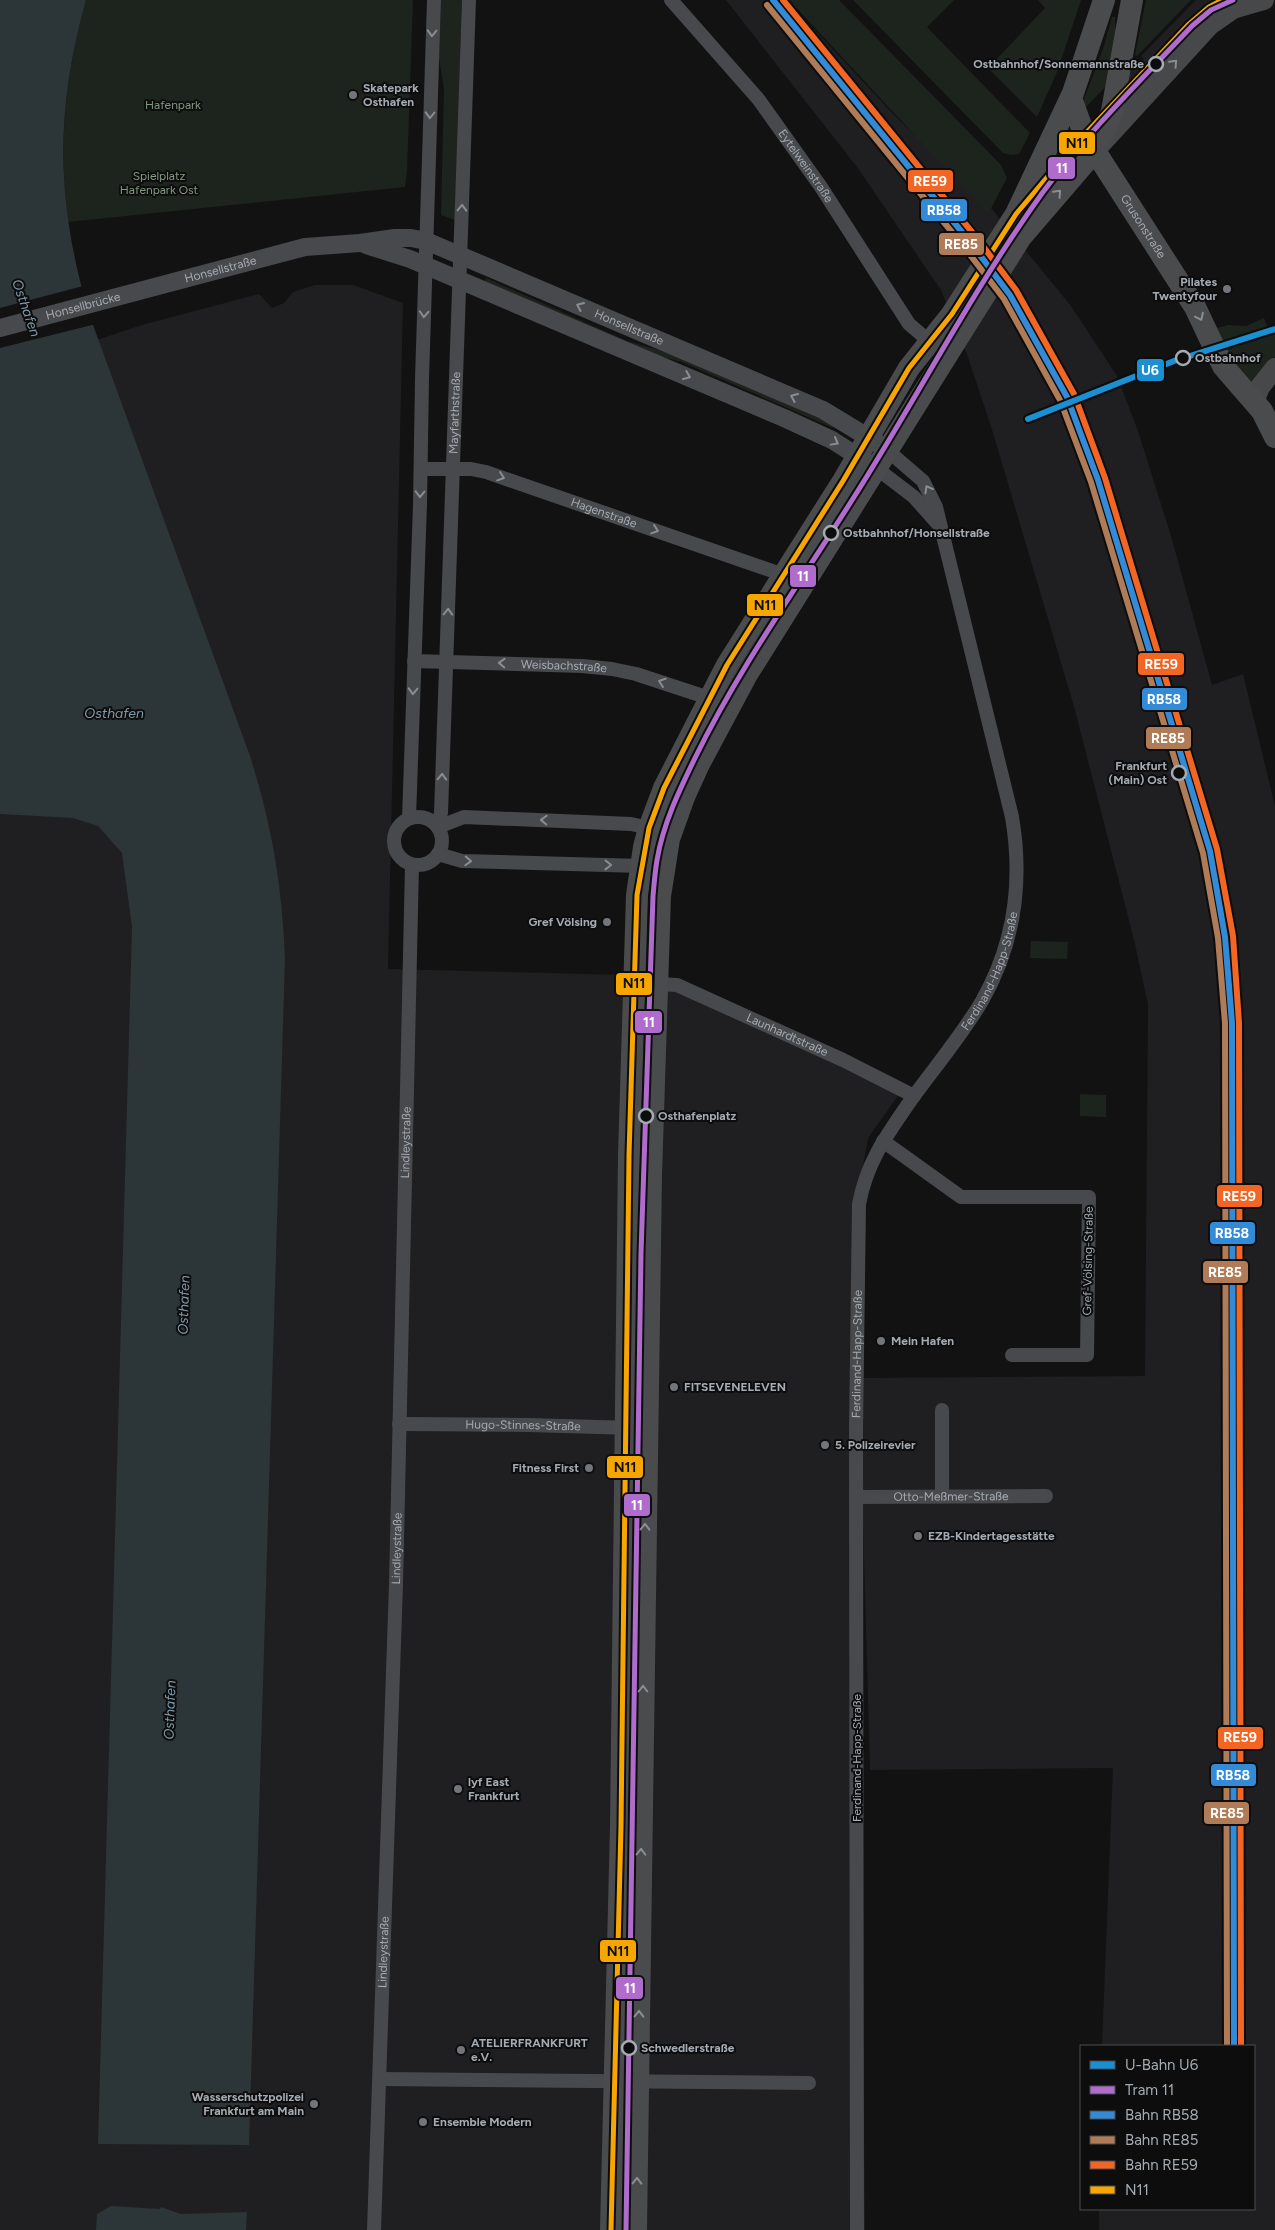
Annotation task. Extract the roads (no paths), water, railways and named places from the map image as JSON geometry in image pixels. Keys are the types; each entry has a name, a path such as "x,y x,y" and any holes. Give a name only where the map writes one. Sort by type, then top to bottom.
{"main road":[{"path":"612,2230 621,1826 624,1428 629,1155 637,895 649,828 664,788 708,698 858,455 909,368 928,341 952,314 1013,219 1071,98 1088,54 1104,0"},
{"path":"1094,152 1106,128 1114,103 1132,0"},
{"path":"636,2230 651,1176 660,896 668,847 684,797 721,721 751,668 1022,236 1094,152 1210,25 1233,9 1264,0"},
{"name":"Grusonstraße","path":"1071,98 1079,122 1094,152 1117,182 1186,293 1226,370 1268,421 1275,437"},
{"path":"1254,402 1260,387 1275,368"},
{"path":"1254,402 1275,385"},
{"path":"649,828 664,834 668,847"},
{"path":"641,866 668,847"},
{"path":"636,951 644,967 658,984"},
{"path":"634,1015 658,984"}],"street":[{"path":"409,818 434,0"},
{"name":"Mayfarthstraße","path":"438,826 441,813 447,660 469,0"},
{"name":"Eytelweinstraße","path":"671,0 759,100 821,187 910,324 928,341"},
{"name":"Honsellstraße","path":"139,292 305,247 395,238 426,241 823,410 868,436 881,459"},
{"name":"Honsellstraße","path":"360,243 400,254 784,418 832,440 858,455 881,459"},
{"name":"Honsellbrücke","path":"0,328 139,292"},
{"name":"Ferdinand-Happ-Straße","path":"881,459 942,528"},
{"name":"Ferdinand-Happ-Straße","path":"857,2230 856,1497 858,1227 860,1204 866,1174 883,1141 981,1003 990,987 1004,957 1013,923 1018,888 1017,843 1012,817 942,528 929,488 919,477 881,459"},
{"name":"Hagenstraße","path":"420,469 471,468 486,472 784,576"},
{"name":"Weisbachstraße","path":"414,661 447,660 612,669 636,674 708,698"},
{"path":"423,817 431,820 438,826 442,838 442,846 438,854 431,861 424,865 412,865 403,861 394,846 393,838 396,829 402,822 409,818 423,817"},
{"path":"438,826 464,817 631,824 649,828"},
{"path":"438,854 462,861 641,866"},
{"name":"Lindleystraße","path":"374,2230 399,1424 412,865"},
{"name":"Launhardtstraße","path":"658,984 677,984 843,1060 914,1096"},
{"name":"Gref-Völsing-Straße","path":"883,1141 961,1197 1090,1197 1087,1355 1012,1355"},
{"path":"942,1410 942,1496"},
{"name":"Hugo-Stinnes-Straße","path":"399,1424 528,1424 647,1429"},
{"name":"Otto-Meßmer-Straße","path":"856,1497 1046,1496"},
{"path":"380,2079 808,2083"}],"water":[{"name":"Osthafen","path":"0,0 86,0 69,80 63,155 65,193 77,270 88,311 250,756 270,831 281,905 285,958 249,2145 98,2144 132,927 122,853 98,826 73,818 0,814"},
{"path":"111,2206 160,2209 161,2207 181,2214 247,2212 246,2230 96,2230 97,2214"}],"metro line":[{"name":"U6","path":"1028,419 1174,361 1275,329"}],"tram line":[{"name":"11","path":"626,2230 641,1253 653,896 657,860 663,834 689,770 731,690 878,459 969,304 1017,229 1060,170 1134,86 1192,26 1211,10 1233,0"}],"rail line":[{"name":"RB58","path":"773,0 970,242 1010,295 1067,397 1098,480 1210,851 1225,937 1232,1023 1234,2045"},
{"name":"RE59","path":"783,0 976,237 1016,290 1074,394 1105,478 1217,849 1233,936 1239,1023 1241,2045"},
{"name":"RE85","path":"767,5 1004,299 1060,400 1091,482 1203,853 1218,938 1225,1023 1227,2045"}],"place":[{"name":"Ostbahnhof/Sonnemannstraße","path":"1156,64"},
{"name":"Skatepark Osthafen","path":"353,95"},
{"name":"Pilates Twentyfour","path":"1227,289"},
{"name":"Ostbahnhof","path":"1183,358"},
{"name":"Ostbahnhof/Honsellstraße","path":"831,533"},
{"name":"Frankfurt (Main) Ost","path":"1179,773"},
{"name":"Gref Völsing","path":"607,922"},
{"name":"Osthafenplatz","path":"646,1116"},
{"name":"Mein Hafen","path":"881,1341"},
{"name":"FITSEVENELEVEN","path":"674,1387"},
{"name":"5. Polizeirevier","path":"825,1445"},
{"name":"Fitness First","path":"589,1468"},
{"name":"EZB-Kindertagesstätte","path":"918,1536"},
{"name":"lyf East Frankfurt","path":"458,1789"},
{"name":"Schwedlerstraße","path":"629,2048"},
{"name":"ATELIERFRANKFURT e.V.","path":"461,2050"},
{"name":"Wasserschutzpolizei Frankfurt am Main","path":"314,2104"},
{"name":"Ensemble Modern","path":"423,2122"}],"park label":[{"name":"Hafenpark","path":"173,105"},
{"name":"Spielplatz Hafenpark Ost","path":"159,183"}]}
